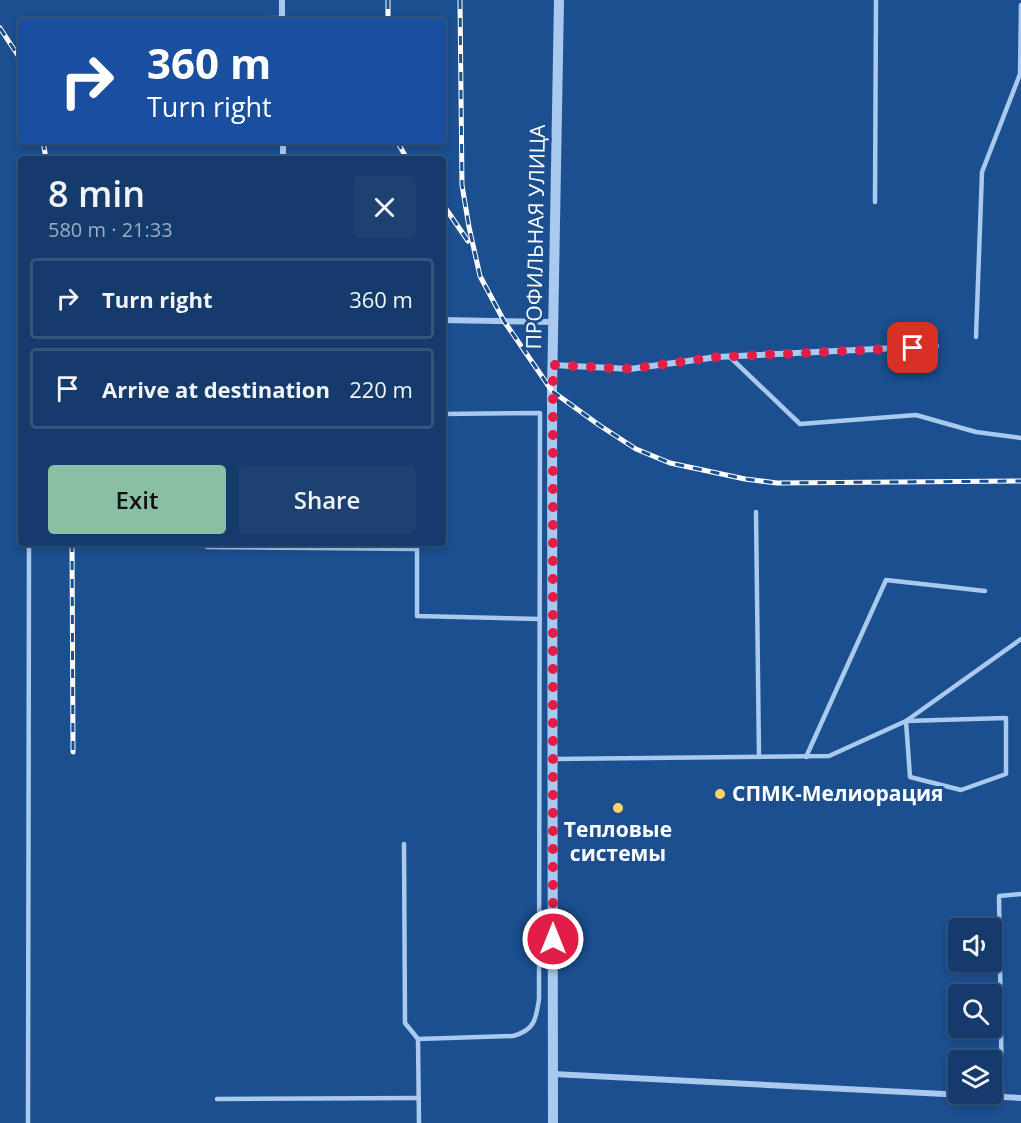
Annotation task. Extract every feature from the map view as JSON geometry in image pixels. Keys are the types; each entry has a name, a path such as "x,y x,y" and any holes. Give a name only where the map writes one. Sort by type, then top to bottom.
{"street":[{"path":"282,0 282,18"},
{"name":"ПРОФИЛЬНАЯ УЛИЦА","path":"552,1123 553,365 559,0"},
{"path":"446,320 554,322"},
{"path":"553,365 630,369 717,357 936,346"},
{"path":"553,1074 948,1094"},
{"path":"1002,1097 1021,1098"}],"lane":[{"path":"875,202 876,0"},
{"path":"976,337 982,172 1020,74 1021,5"},
{"path":"730,357 800,424 916,415 976,432 1021,438"},
{"path":"418,1039 513,1036 523,1033 531,1027 537,1016 539,999 540,413 446,414"},
{"path":"756,512 759,757"},
{"path":"28,1123 29,546"},
{"path":"207,547 417,549 417,616 540,619"},
{"path":"806,757 886,580 985,591"},
{"path":"553,759 830,756 906,721 1021,639"},
{"path":"1006,718 1006,774 961,790 910,777 906,721 1006,718"},
{"path":"404,844 405,1023 418,1039 419,1123"},
{"path":"1001,1050 999,896 1021,894"},
{"path":"217,1099 418,1098"}],"railway":[{"path":"388,0 388,18"},
{"path":"460,0 462,185 480,276 504,321 552,391 636,449 670,463 745,479 777,483 1021,481"},
{"path":"0,28 18,55"},
{"path":"44,144 46,156"},
{"path":"399,144 405,156"},
{"path":"446,209 468,241"},
{"path":"72,546 73,752"}],"place":[{"name":"СПМК-Мелиорация","path":"720,794"},
{"name":"Тепловые системы","path":"618,808"}],"route":[{"path":"553,939 553,365 630,369 717,357 913,348"}]}
